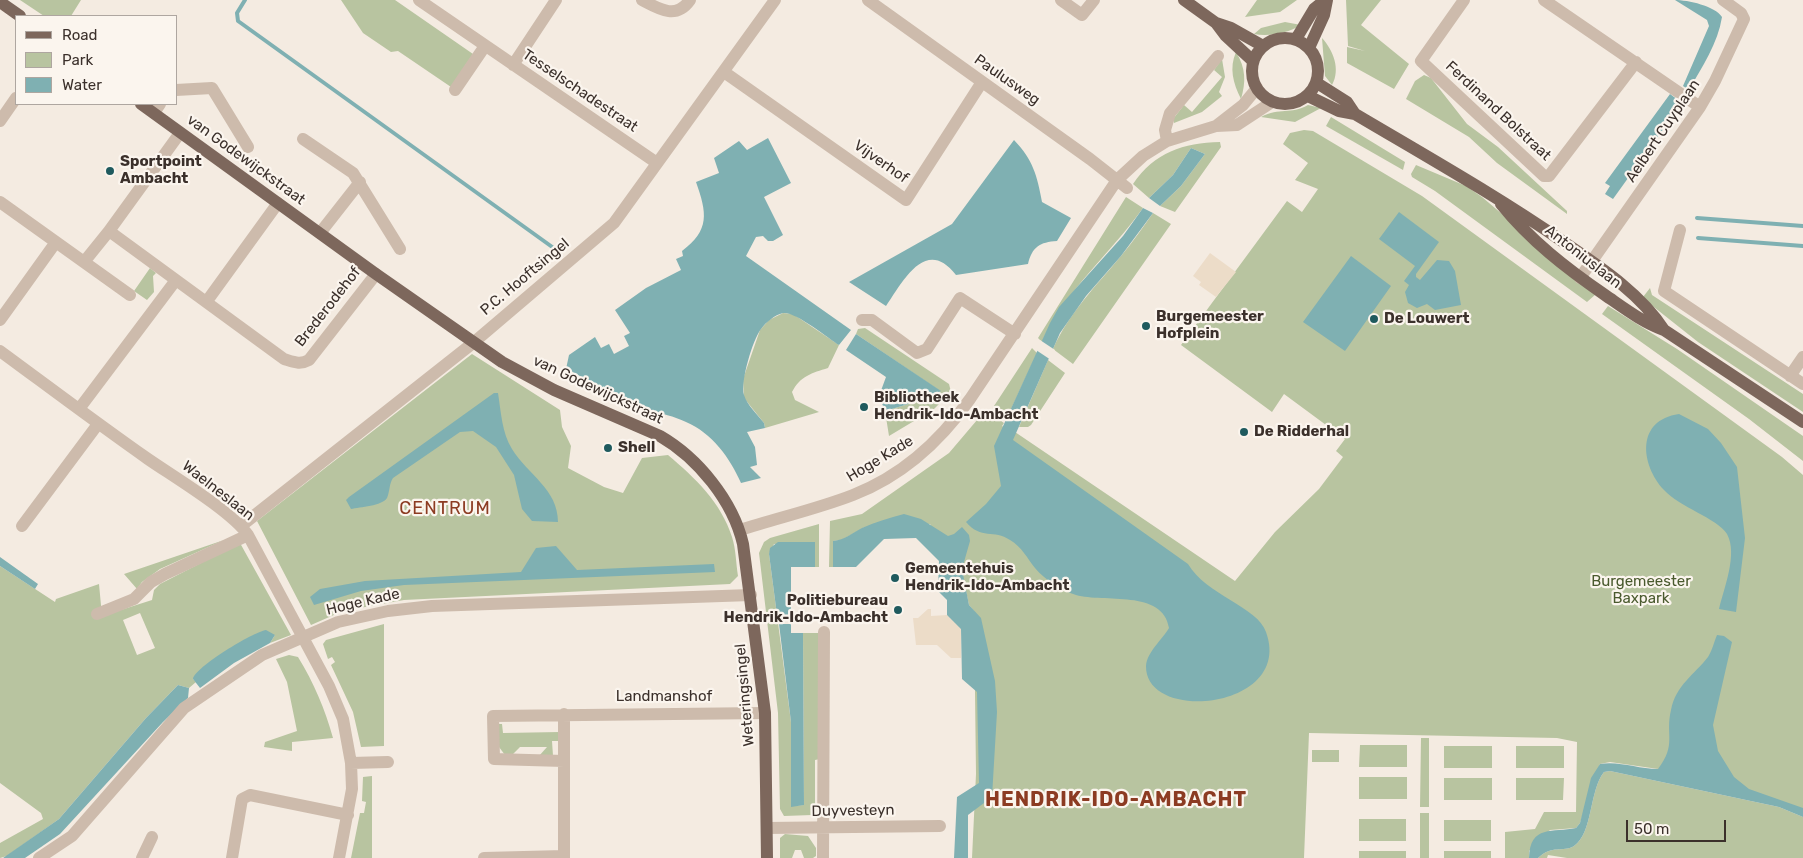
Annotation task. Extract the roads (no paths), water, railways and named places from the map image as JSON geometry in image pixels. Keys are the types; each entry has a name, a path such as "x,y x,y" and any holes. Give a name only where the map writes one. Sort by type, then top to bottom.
{"main road":[{"path":"1184,0 1216,23 1231,28 1263,46"},
{"path":"1296,39 1314,9 1326,0"},
{"path":"1309,48 1324,15 1326,0"},
{"path":"0,2 19,15"},
{"path":"1216,23 1225,35 1253,61"},
{"path":"1279,38 1296,39 1309,48 1318,68 1316,83 1308,96 1290,104 1272,102 1256,88 1252,75 1253,61 1263,46 1279,38"},
{"name":"Antoniuslaan","path":"1316,83 1347,102 1355,114"},
{"name":"Antoniuslaan","path":"1308,96 1339,111 1355,114 1493,195 1592,261 1654,315 1664,330"},
{"name":"van Godewijckstraat","path":"157,108 180,133 502,362 554,390 631,422 673,444 716,487 740,530"},
{"name":"Antoniuslaan","path":"1493,195 1517,223 1551,257 1646,323 1664,330 1803,422"},
{"name":"Weteringsingel","path":"740,530 751,594 765,713 767,858"}],"street":[{"path":"513,65 556,0"},
{"path":"642,0 662,11 675,12 685,6 690,0"},
{"name":"P.C. Hooftsingel","path":"97,614 134,599 151,582 244,530 473,343 614,223 775,0"},
{"name":"Paulusweg","path":"868,0 1122,184"},
{"path":"1061,0 1082,15 1094,0"},
{"name":"Ferdinand Bolstraat","path":"1464,0 1421,61 1544,176 1549,176 1636,62"},
{"path":"1544,0 1700,107"},
{"name":"Aelbert Cuyplaan","path":"1580,278 1700,107 1743,25 1741,13 1723,0"},
{"name":"Tesselschadestraat","path":"421,1 657,163"},
{"path":"455,90 485,46"},
{"path":"1167,141 1165,130 1170,113 1218,56"},
{"name":"Vijverhof","path":"724,72 906,200 982,82"},
{"name":"van Godewijckstraat","path":"178,90 212,88 248,147"},
{"name":"Hoge Kade","path":"1216,126 1243,105 1256,88"},
{"path":"0,121 15,99"},
{"name":"Hoge Kade","path":"740,530 854,495 907,465 930,446 954,422 1142,156 1167,141 1216,126 1241,124 1272,102"},
{"path":"84,262 109,231 180,133"},
{"path":"303,139 353,173 400,249"},
{"path":"320,233 360,182"},
{"path":"0,202 130,295"},
{"path":"207,301 278,203"},
{"path":"1680,230 1664,291 1803,384"},
{"name":"Brederodehof","path":"109,231 284,359 304,363 309,360 376,274"},
{"path":"0,320 56,242"},
{"path":"79,409 176,280"},
{"path":"862,320 872,320 917,353 926,350 960,298 1015,334"},
{"name":"Waelneslaan","path":"0,351 244,530 337,702 343,719 351,762 352,789 339,858"},
{"path":"1790,376 1803,357"},
{"path":"22,526 98,424"},
{"name":"Hoge Kade","path":"39,858 72,836 184,708 262,655 347,620 388,611 432,606 751,594"},
{"path":"823,858 824,632"},
{"name":"Landmanshof","path":"564,761 494,759 493,716 765,713"},
{"path":"484,857 564,857 564,714"},
{"path":"351,762 388,762"},
{"path":"232,858 242,799 250,795 348,815"},
{"name":"Duyvesteyn","path":"768,828 940,826"},
{"path":"142,858 152,837"}],"water":[{"path":"1675,0 1694,2 1714,10 1722,17 1713,45 1689,90 1683,86 1709,26 1707,20"},
{"path":"1670,94 1682,103 1613,199 1605,194 1610,186 1605,183"},
{"path":"768,138 791,183 764,197 783,235 773,241 768,241 763,236 756,237 746,256 851,330 839,345 803,320 783,313 771,319 761,329 754,342 748,361 743,389 745,399 764,423 765,428 747,432 755,447 757,465 750,467 761,478 741,483 719,447 695,427 677,418 649,409 566,369 569,355 595,337 601,348 609,344 614,354 629,346 624,336 630,333 615,310 646,288 681,270 676,259 683,256 682,251 698,236 704,220 704,212 696,182 719,173 714,158 739,141 747,150"},
{"path":"1014,140 1030,161 1042,202 1071,218 1057,241 1038,246 1032,253 1028,264 956,275 945,264 935,260 925,261 916,266 908,275 886,306 849,282 952,224"},
{"path":"1191,148 1205,154 1181,186 1160,206 1149,198 1173,175"},
{"path":"1143,208 1153,213 1121,256 1086,296 1060,333 1013,440 1188,564 1196,575 1218,593 1243,608 1261,623 1266,632 1269,658 1259,678 1240,692 1216,700 1191,701 1168,696 1152,684 1146,666 1147,661 1169,628 1164,616 1156,608 1131,600 1076,595 1048,580 1014,543 998,535 977,531 966,522 986,504 1001,486 994,446 1059,307 1123,236"},
{"path":"1399,212 1439,242 1416,274 1416,277 1420,280 1437,260 1449,261 1455,271 1461,305 1435,310 1427,304 1417,308 1408,303 1405,292 1409,285 1404,281 1415,266 1379,239"},
{"path":"1351,256 1391,286 1345,351 1303,322"},
{"path":"856,334 941,391 922,400 885,411 879,396 886,377 846,350"},
{"path":"494,393 498,393 502,422 509,443 519,458 548,491 557,510 558,522 532,521 522,509 514,475 496,447 473,431 460,432 393,478 387,498 381,503 351,509 346,500 349,497"},
{"path":"1679,414 1708,429 1721,443 1737,467 1745,538 1736,612 1719,609 1731,561 1730,542 1727,534 1715,523 1679,502 1664,490 1650,468 1646,444 1649,434 1655,425 1665,418"},
{"path":"904,514 921,519 948,536 954,534 962,527 969,535 970,541 962,569 969,605 981,618 995,681 997,712 992,797 968,815 968,858 954,858 957,797 979,783 977,692 962,679 961,629 947,615 947,600 938,591 939,561 916,538 884,539 856,567 833,567 833,541 845,538 872,524"},
{"path":"778,542 815,542 815,567 791,567 791,616 777,615 769,554 770,548"},
{"path":"556,546 577,570 714,564 715,572 404,585 361,591 314,605 310,597 320,589 365,581 521,572 536,548"},
{"path":"0,557 38,584 35,589 0,566"},
{"path":"779,624 791,624 791,633 803,633 804,805 791,807 791,722"},
{"path":"266,630 275,635 270,643 234,663 200,688 193,679 203,667 225,651 249,637"},
{"path":"1717,635 1724,636 1732,642 1713,725 1718,751 1734,777 1749,789 1803,808 1803,817 1779,807 1610,771 1604,772 1599,780 1585,832 1580,840 1570,848 1548,851 1538,858 1529,858 1530,847 1538,835 1544,832 1576,828 1580,823 1591,778 1600,764 1607,763 1658,769 1664,760 1669,746 1669,719 1673,701 1681,687 1708,657"},
{"path":"178,685 189,688 188,698 163,722 60,834 25,858 3,858 59,819 146,718"}],"waterway":[{"path":"245,0 237,13 238,21 555,249"},
{"path":"1697,218 1803,226"},
{"path":"1698,238 1803,246"}],"place":[{"name":"Sportpoint Ambacht","path":"110,171"},
{"name":"De Louwert","path":"1374,319"},
{"name":"Burgemeester Hofplein","path":"1146,326"},
{"name":"Bibliotheek Hendrik-Ido-Ambacht","path":"864,407"},
{"name":"De Ridderhal","path":"1244,432"},
{"name":"Shell","path":"608,448"},
{"name":"Gemeentehuis Hendrik-Ido-Ambacht","path":"895,578"},
{"name":"Politiebureau Hendrik-Ido-Ambacht","path":"898,610"}],"district":[{"name":"CENTRUM","path":"445,509"},
{"name":"HENDRIK-IDO-AMBACHT","path":"1116,800"}],"park label":[{"name":"Burgemeester Baxpark","path":"1641,590"}]}
